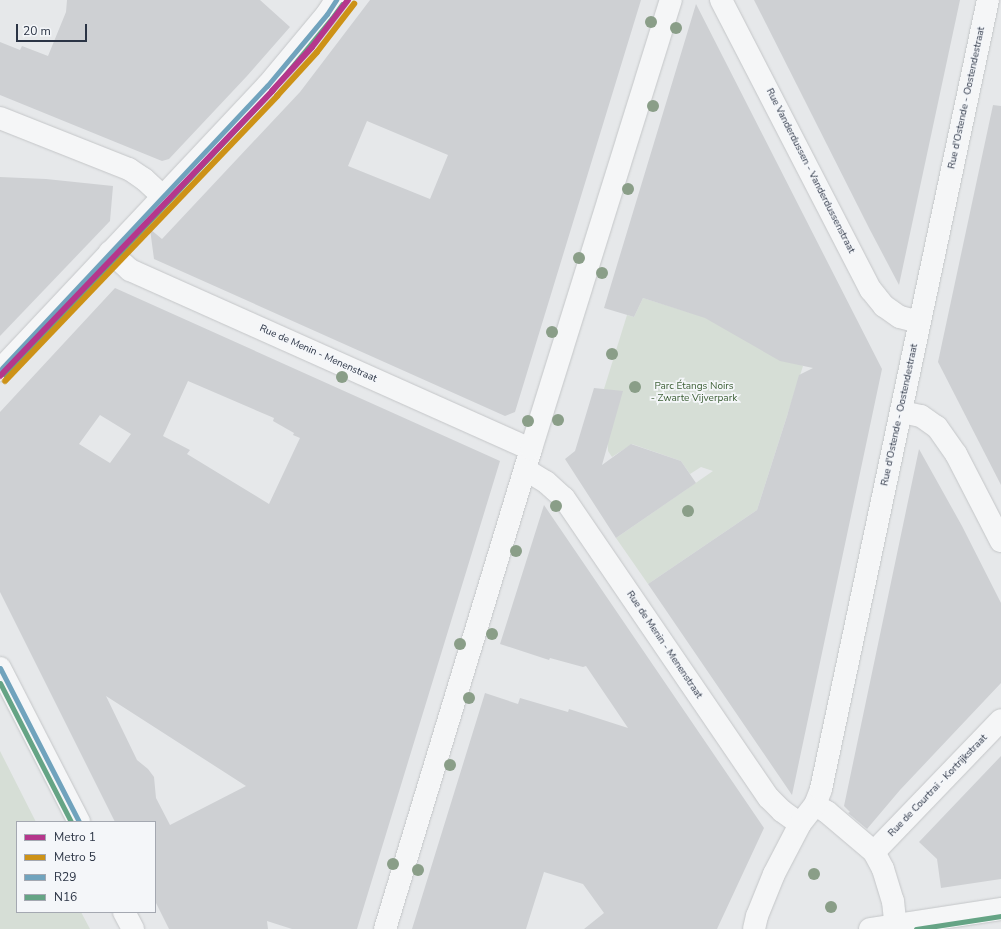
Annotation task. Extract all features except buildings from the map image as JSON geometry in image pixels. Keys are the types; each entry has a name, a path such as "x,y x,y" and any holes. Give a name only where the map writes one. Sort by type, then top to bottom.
{"street":[{"path":"0,370 162,196 268,86 327,14 336,0"},
{"path":"385,929 526,470 531,449 671,0"},
{"name":"Rue Vanderdussen - Vanderdussenstraat","path":"721,0 871,290 884,306 900,316 919,322"},
{"name":"Rue d'Ostende - Oostendestraat","path":"754,929 757,916 774,874 800,824 815,805 821,789 988,0"},
{"path":"0,118 129,169 144,179 162,196"},
{"name":"Rue de Menin - Menenstraat","path":"110,252 130,270 531,449"},
{"path":"902,412 920,416 938,426 956,454 1001,541"},
{"name":"Rue de Menin - Menenstraat","path":"526,470 546,482 564,498 769,798 782,811 800,824"},
{"path":"0,668 78,821"},
{"name":"Rue de Courtrai - Kortrijkstraat","path":"874,852 1001,720"},
{"path":"815,805 827,812 874,852 884,869 893,901 896,927"},
{"path":"870,929 896,927 1001,909"},
{"path":"125,913 133,929"}],"green space":[{"name":"Parc Étangs Noirs - Zwarte Vijverpark","path":"643,298 704,317 803,366 757,510 648,584 616,538 713,471 701,467 690,474 681,461 632,444 612,457 608,451 604,389 627,315 634,317"},
{"path":"0,751 35,821 16,821 16,913 82,913 90,929 0,929"}],"metro line":[{"name":"1","path":"0,376 272,91 312,47 348,0"},
{"name":"5","path":"5,381 277,96 317,52 354,4"}],"transit line":[{"name":"R29","path":"0,370 267,86 327,14 336,0"},
{"name":"N16","path":"5,375 272,91 342,4"},
{"name":"R29","path":"0,668 78,821"},
{"name":"N16","path":"0,683 70,821"},
{"name":"N16","path":"916,929 1001,916"}]}
